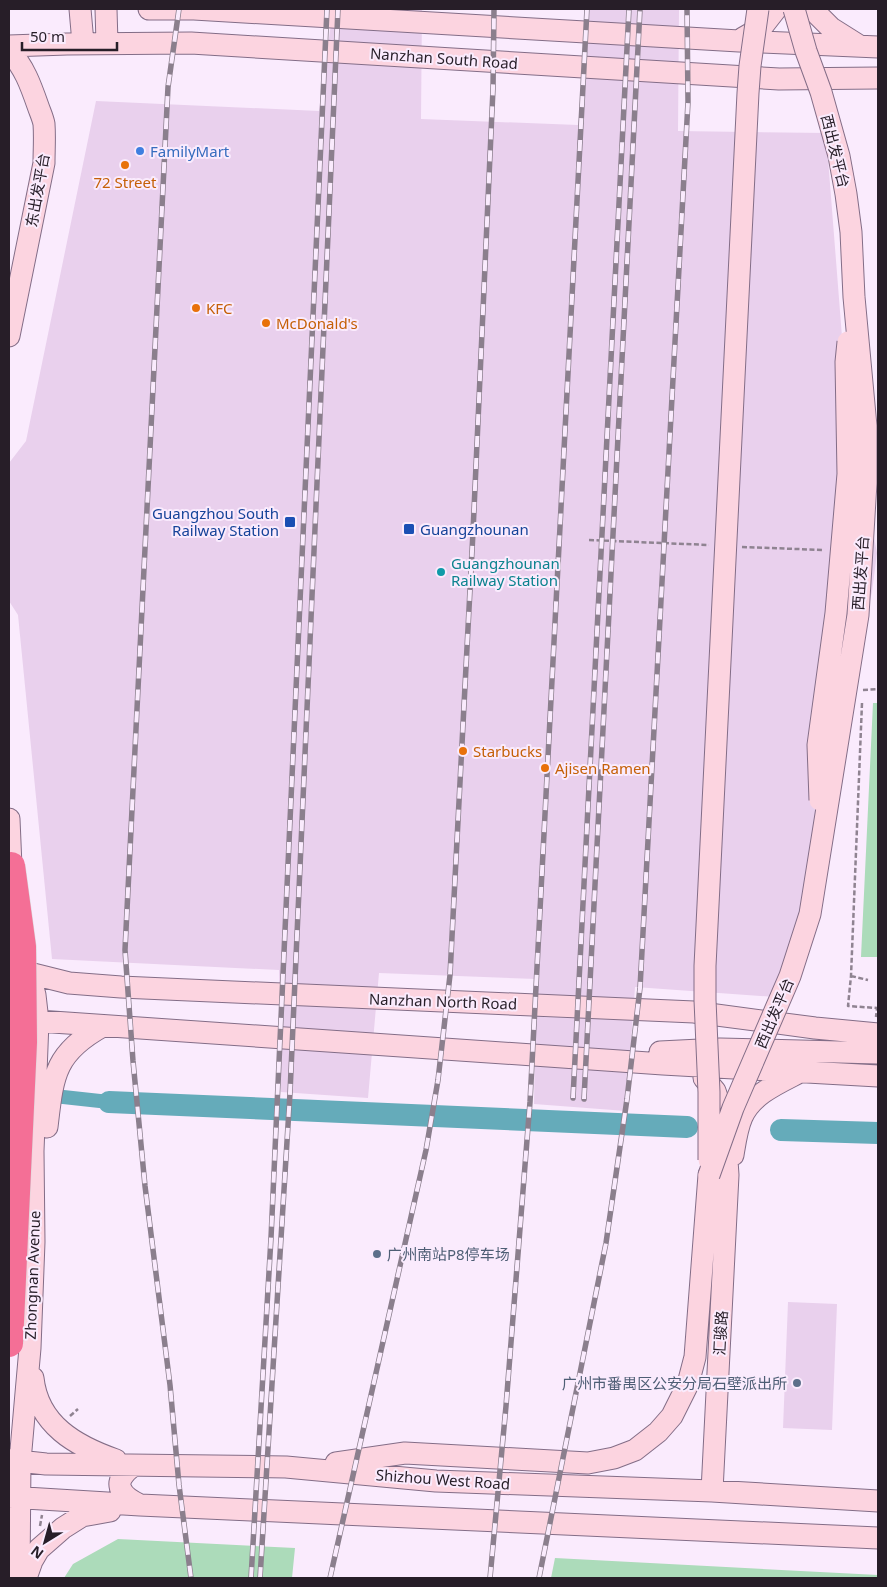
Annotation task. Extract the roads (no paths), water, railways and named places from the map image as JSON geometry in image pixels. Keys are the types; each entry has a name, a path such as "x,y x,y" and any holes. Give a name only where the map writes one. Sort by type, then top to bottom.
{"highway":[{"path":"10,871 22,947 23,1042 19,1345"}],"street":[{"path":"80,9 83,43"},
{"path":"106,9 107,43"},
{"path":"158,9 194,9 869,47"},
{"path":"718,1175 709,1092 705,966 748,93 758,9"},
{"path":"739,40 762,27 776,9"},
{"name":"西出发平台","path":"718,1175 733,1108 790,976 810,914 858,615 866,483 866,426 846,194 839,156 821,92 806,51 794,9"},
{"path":"812,9 831,28 869,47"},
{"name":"Nanzhan South Road","path":"9,46 83,43 192,43 778,79 878,78"},
{"name":"东出发平台","path":"9,51 26,74 44,123 44,163 9,336"},
{"path":"9,819 10,871"},
{"path":"19,971 10,1026 38,1021 664,1064 878,1076"},
{"name":"Zhongnan Avenue","path":"19,971 35,995 38,1021 37,1071 41,1126 33,1151 34,1242 19,1345 14,1498 19,1578"},
{"name":"Nanzhan North Road","path":"19,971 69,983 112,986 694,1012 815,1028 877,1040"},
{"path":"34,1242 41,1126 55,1075 60,1062 72,1047 86,1035 103,1026"},
{"path":"555,1056 877,1040"},
{"path":"286,1467 333,1464 405,1453 588,1463 614,1458 635,1450 658,1432 672,1416 688,1384 695,1357 724,1117 716,1091 708,1081 690,1069 664,1064"},
{"path":"718,1175 742,1117 751,1103 774,1085 800,1072"},
{"path":"9,1149 33,1151"},
{"name":"汇骏路","path":"712,1491 718,1175"},
{"path":"19,1345 40,1406 56,1428 97,1453 133,1466"},
{"name":"Shizhou West Road","path":"15,1461 46,1464 133,1466 286,1467 436,1481 712,1491 878,1501"},
{"path":"133,1466 123,1473 120,1482 122,1491 129,1500 140,1505"},
{"path":"14,1498 878,1538"},
{"path":"26,1578 39,1549 63,1528 82,1516 140,1505"}],"waterway":[{"path":"45,1095 109,1102"},
{"path":"109,1102 687,1127"},
{"path":"781,1130 878,1133"}],"railway":[{"path":"179,9 168,87 125,950 145,1186 170,1385 179,1485 191,1578"},
{"path":"251,1578 271,1238 327,9"},
{"path":"260,1578 290,1093 338,9"},
{"path":"330,1578 426,1150 438,1080 450,975 473,532 493,89 494,9"},
{"path":"490,1578 506,1406 530,1102 587,9"},
{"path":"573,1098 629,9"},
{"path":"584,1099 640,9"},
{"path":"539,1578 606,1243 627,1099 640,988 688,102 687,9"}],"place":[{"name":"FamilyMart","path":"140,151"},
{"name":"72 Street","path":"125,165"},
{"name":"KFC","path":"196,308"},
{"name":"McDonald's","path":"266,323"},
{"name":"Guangzhou South Railway Station","path":"290,522"},
{"name":"Guangzhounan","path":"409,529"},
{"name":"Guangzhounan Railway Station","path":"441,572"},
{"name":"Starbucks","path":"463,751"},
{"name":"Ajisen Ramen","path":"545,768"},
{"name":"广州南站P8停车场","path":"377,1254"},
{"name":"广州市番禺区公安分局石壁派出所","path":"797,1383"}]}
